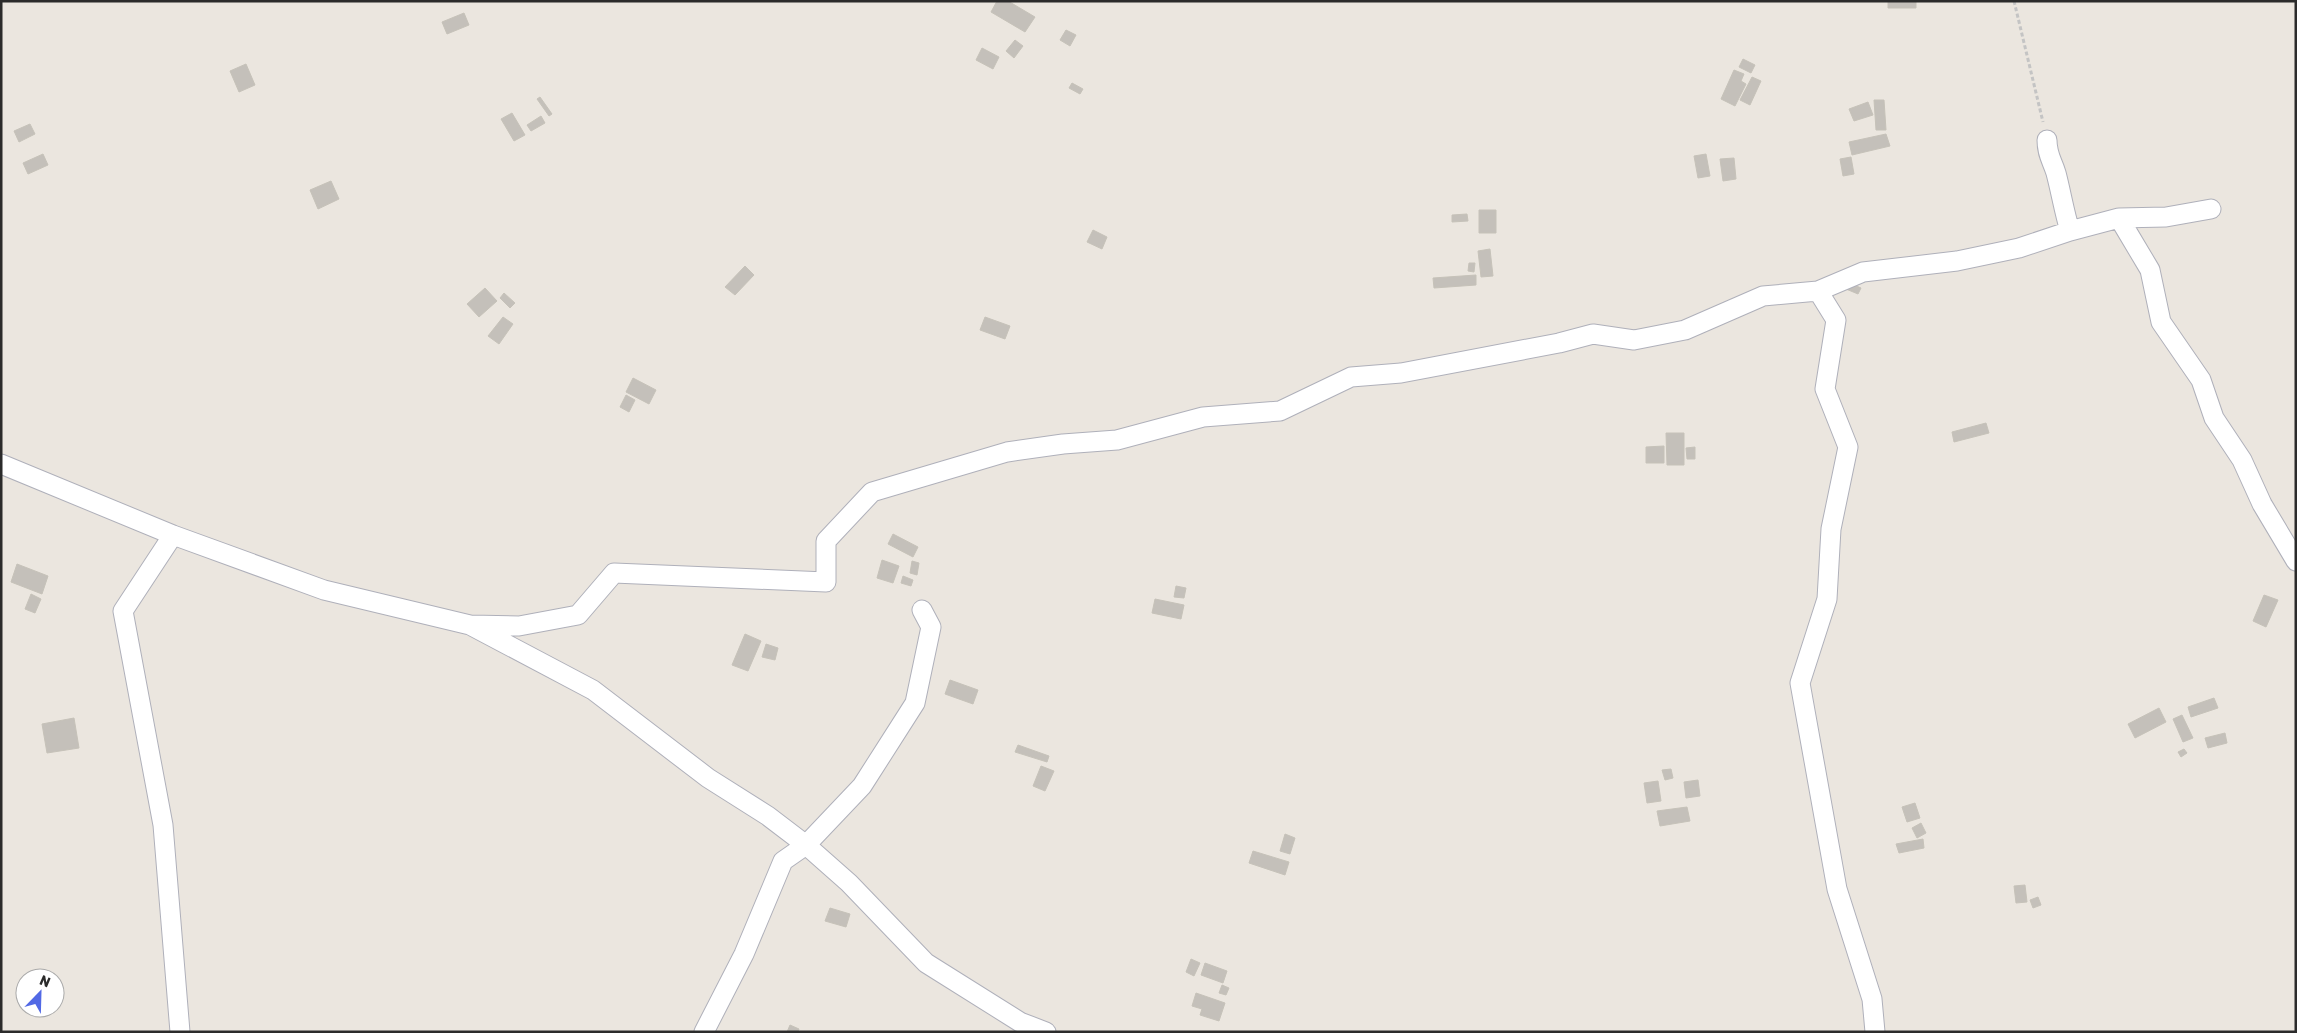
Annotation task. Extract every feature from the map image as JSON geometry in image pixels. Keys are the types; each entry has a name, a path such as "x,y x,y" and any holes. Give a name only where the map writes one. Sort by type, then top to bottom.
{"street":[{"path":"2047,140 2047,153 2054,169 2060,199 2070,231"},
{"path":"1,464 173,535 324,590 470,625 518,626 578,615 614,573 826,582 826,541 872,492 1007,452 1064,444 1117,440 1203,417 1280,411 1351,377 1401,373 1559,343 1593,334 1634,340 1685,330 1763,296 1818,291 1863,272 1957,261 1993,254 2119,218 2166,217 2211,209"},
{"path":"2119,218 2150,270 2162,322 2201,380 2214,418 2242,460 2262,504 2296,561"},
{"path":"1818,291 1836,320 1825,389 1848,447 1831,529 1827,599 1800,682 1837,889 1872,999 1875,1032"},
{"path":"173,535 123,611 163,826 180,1032"},
{"path":"704,1032 744,954 783,861 806,845 862,786 915,703 931,627 922,610"},
{"path":"470,625 593,690 708,778 768,816 806,845 849,883 926,963 1020,1022 1046,1032"}],"path":[{"path":"2014,1 2047,140"}],"building":[{"path":"997,1 1008,1 1035,17 1025,32 991,12"},
{"path":"1888,1 1916,1 1916,8 1888,8"},
{"path":"464,13 469,25 447,34 442,22"},
{"path":"1066,30 1076,35 1070,46 1060,40"},
{"path":"1015,40 1023,46 1014,58 1006,51"},
{"path":"982,48 999,57 993,69 976,60"},
{"path":"1743,59 1755,65 1751,73 1739,67"},
{"path":"246,64 255,85 239,92 230,71"},
{"path":"1734,70 1744,74 1741,81 1746,84 1735,106 1721,99"},
{"path":"1752,77 1761,81 1750,105 1740,100"},
{"path":"1072,83 1083,89 1080,94 1069,88"},
{"path":"540,97 552,114 549,116 537,99"},
{"path":"1874,100 1884,100 1886,130 1876,130"},
{"path":"1868,102 1873,115 1854,121 1849,109"},
{"path":"512,113 525,135 514,141 501,119"},
{"path":"541,116 545,123 531,131 527,125"},
{"path":"30,124 35,134 19,142 14,131"},
{"path":"1886,134 1890,146 1852,155 1849,142"},
{"path":"43,154 48,165 28,174 23,163"},
{"path":"1706,154 1710,176 1698,178 1694,156"},
{"path":"1851,157 1854,174 1843,176 1840,159"},
{"path":"1734,158 1736,179 1723,181 1720,159"},
{"path":"331,181 339,199 318,209 310,190"},
{"path":"1479,210 1496,210 1496,233 1479,233"},
{"path":"1467,214 1468,221 1452,222 1452,215"},
{"path":"1093,230 1107,237 1102,249 1087,242"},
{"path":"1490,249 1493,276 1481,277 1478,251"},
{"path":"1469,263 1475,263 1474,272 1468,271"},
{"path":"745,266 754,275 735,295 725,287"},
{"path":"1476,275 1476,285 1434,288 1433,278"},
{"path":"1850,283 1861,288 1858,294 1846,289"},
{"path":"485,288 497,301 479,317 467,304"},
{"path":"504,293 515,303 510,308 500,298"},
{"path":"503,317 513,324 499,344 488,336"},
{"path":"985,317 1010,326 1005,339 980,330"},
{"path":"633,378 656,390 649,404 626,392"},
{"path":"626,395 635,400 629,412 620,407"},
{"path":"1986,423 1989,433 1954,442 1952,432"},
{"path":"1666,433 1684,433 1684,465 1667,465"},
{"path":"1664,446 1664,463 1646,463 1646,447"},
{"path":"1695,447 1695,459 1687,459 1686,448"},
{"path":"893,534 918,547 913,557 888,544"},
{"path":"882,560 899,566 893,583 877,578"},
{"path":"912,561 919,563 917,575 910,573"},
{"path":"17,564 48,576 42,594 11,582"},
{"path":"903,576 913,580 911,586 901,583"},
{"path":"1176,586 1186,588 1184,598 1174,597"},
{"path":"31,594 41,599 35,613 25,609"},
{"path":"2264,595 2278,600 2266,627 2253,621"},
{"path":"1155,599 1184,605 1181,619 1152,613"},
{"path":"745,634 761,641 748,671 732,665"},
{"path":"766,644 778,648 775,660 762,657"},
{"path":"950,680 978,690 973,704 945,694"},
{"path":"2214,698 2218,708 2191,717 2188,707"},
{"path":"2159,708 2166,722 2135,738 2128,724"},
{"path":"2182,715 2193,738 2183,742 2173,719"},
{"path":"74,718 79,748 47,753 42,724"},
{"path":"2225,733 2227,743 2208,748 2205,738"},
{"path":"1018,745 1049,756 1047,762 1015,752"},
{"path":"2184,749 2187,753 2181,757 2178,752"},
{"path":"1041,766 1054,771 1045,791 1033,786"},
{"path":"1671,769 1673,778 1665,780 1662,770"},
{"path":"1698,780 1700,796 1686,798 1684,782"},
{"path":"1658,781 1661,801 1647,803 1644,783"},
{"path":"1915,803 1920,818 1907,822 1902,807"},
{"path":"1687,807 1690,821 1660,826 1657,811"},
{"path":"1921,823 1926,833 1917,838 1912,828"},
{"path":"1285,834 1295,838 1290,854 1280,851"},
{"path":"1923,839 1924,848 1899,853 1896,844"},
{"path":"1253,851 1289,862 1285,875 1249,863"},
{"path":"2025,885 2027,902 2016,903 2014,886"},
{"path":"2038,897 2041,905 2033,908 2030,900"},
{"path":"830,908 850,914 846,927 825,921"},
{"path":"1191,959 1200,963 1194,976 1186,972"},
{"path":"1205,963 1227,971 1223,983 1201,975"},
{"path":"1222,985 1229,988 1226,995 1219,993"},
{"path":"1196,993 1225,1003 1219,1021 1200,1015 1202,1009 1192,1006"},
{"path":"790,1025 799,1029 798,1032 787,1032"}]}
